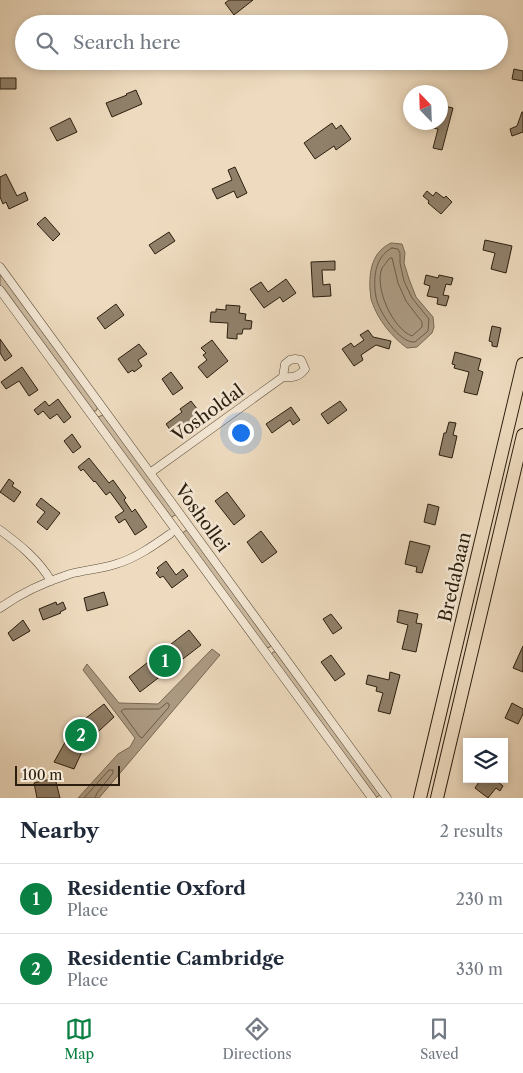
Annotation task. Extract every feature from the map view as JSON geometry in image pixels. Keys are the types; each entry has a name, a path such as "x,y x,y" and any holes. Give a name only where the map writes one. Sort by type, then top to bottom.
{"main road":[{"name":"Bredabaan","path":"420,798 523,364"},
{"name":"Bredabaan","path":"437,798 523,435"}],"street":[{"name":"Voshollei","path":"0,267 387,798"},
{"name":"Voshollei","path":"0,290 372,798"},
{"name":"Vosholdal","path":"150,473 283,377"},
{"path":"93,417 103,409"},
{"path":"0,530 26,551 45,570 51,581"},
{"path":"0,608 30,590 51,581 70,574 114,565 127,560 142,553 170,534"},
{"path":"266,653 276,645"}],"shaded area":[{"path":"0,272 98,406 96,411 91,411 0,285"},
{"path":"103,415 177,514 170,518 98,420 98,417"},
{"path":"188,529 271,645 270,647 266,648 181,534"},
{"path":"273,652 276,652 380,794 379,796 374,798 271,655"}],"water":[{"path":"391,243 402,244 405,253 404,263 416,297 433,317 434,327 432,333 417,347 407,348 396,339 382,322 371,299 370,276 373,263 380,251"},
{"path":"212,649 220,655 99,798 78,798 118,754 130,747 135,738 83,670 87,664 119,703 158,704"}],"building":[{"path":"229,0 253,0 234,15 225,3"},
{"path":"514,69 523,71 523,81 512,79"},
{"path":"0,78 16,78 16,89 0,89"},
{"path":"136,90 142,104 112,117 106,103"},
{"path":"448,107 453,108 448,127"},
{"path":"522,112 523,132 512,136 510,129 517,126"},
{"path":"70,118 77,132 57,141 50,128"},
{"path":"332,123 336,129 341,125 351,139 336,150 334,146 315,159 304,143"},
{"path":"438,130 447,130 442,150 433,148"},
{"path":"235,167 247,193 237,198 234,191 217,199 212,189 232,180 228,170"},
{"path":"6,174 17,196 25,192 28,200 9,209 6,202 3,204 0,197 0,177"},
{"path":"427,191 433,196 436,192 444,198 446,196 452,202 441,214 423,196"},
{"path":"45,217 60,234 53,241 37,224"},
{"path":"169,232 175,241 155,254 149,245"},
{"path":"485,240 512,246 506,273 491,269 495,253 483,250"},
{"path":"335,261 335,270 322,270 323,285 330,284 331,296 313,297 311,262"},
{"path":"426,275 438,278 439,275 453,278 451,285 446,284 443,295 449,296 446,306 437,304 438,298 427,296 430,286 424,284"},
{"path":"286,279 296,293 283,302 280,297 264,308 250,289 261,282 268,292"},
{"path":"116,304 124,315 105,329 97,318"},
{"path":"226,305 240,306 239,313 246,314 245,320 252,321 251,329 243,329 242,334 237,334 237,339 227,338 228,323 210,322 211,312 216,312 216,309 226,310"},
{"path":"492,326 501,328 497,347 492,346 492,342 489,341"},
{"path":"368,330 373,337 391,341 389,349 376,345 361,355 363,360 354,366 342,349 351,343 354,347 364,340 360,335"},
{"path":"0,339 12,356 5,361 0,353"},
{"path":"212,340 228,361 207,378 198,367 207,360 203,355 206,353 201,348"},
{"path":"139,344 147,354 138,360 142,366 134,372 133,370 128,373 118,359"},
{"path":"455,352 481,359 478,370 483,372 477,395 464,392 469,372 454,368 455,365 452,364"},
{"path":"22,367 38,390 29,396 19,381 6,389 1,382"},
{"path":"171,372 183,388 173,395 162,379"},
{"path":"58,399 71,417 64,423 57,414 50,419 43,411 38,415 34,410 45,401 49,406"},
{"path":"191,401 201,414 173,434 166,424 182,412 180,409"},
{"path":"340,401 347,410 328,424 321,414"},
{"path":"291,407 300,420 293,425 290,420 272,433 266,424"},
{"path":"449,422 456,423 453,435 457,436 452,458 439,455 444,433 446,433"},
{"path":"72,434 81,447 73,453 64,441"},
{"path":"89,458 109,483 113,480 126,498 124,500 132,512 135,509 147,527 135,535 125,519 119,523 115,517 124,511 110,492 106,495 83,469 81,471 78,467"},
{"path":"9,479 14,483 12,486 21,492 14,502 0,492"},
{"path":"227,492 245,516 234,525 215,501"},
{"path":"41,498 60,513 47,530 37,522 45,512 36,505"},
{"path":"428,504 439,507 435,525 424,522"},
{"path":"261,531 277,552 262,563 247,542"},
{"path":"410,541 430,546 422,573 416,572 417,567 405,564"},
{"path":"166,561 176,575 183,569 188,576 172,588 163,576 160,578 156,573 159,570 157,568"},
{"path":"104,592 108,605 87,611 84,598"},
{"path":"56,602 57,605 63,602 66,609 43,620 39,609"},
{"path":"399,610 418,614 416,623 422,624 416,652 402,649 408,625 397,622"},
{"path":"331,614 342,628 333,634 323,619"},
{"path":"23,620 30,631 13,641 8,633"},
{"path":"189,630 201,645 140,692 129,677"},
{"path":"523,646 523,672 513,668"},
{"path":"331,655 345,674 335,681 321,662"},
{"path":"390,672 400,675 390,714 378,711 383,693 376,691 377,687 366,684 368,675 389,680"},
{"path":"512,703 523,709 523,714 518,724 505,718"},
{"path":"104,704 114,717 86,743 74,769 54,762 73,728"},
{"path":"55,778 60,798 37,798 34,783"},
{"path":"478,783 499,783 503,786 500,791 496,788 488,798 475,788"}],"place":[{"name":"Residentie Oxford","path":"165,661"},
{"name":"Residentie Cambridge","path":"81,735"}]}
